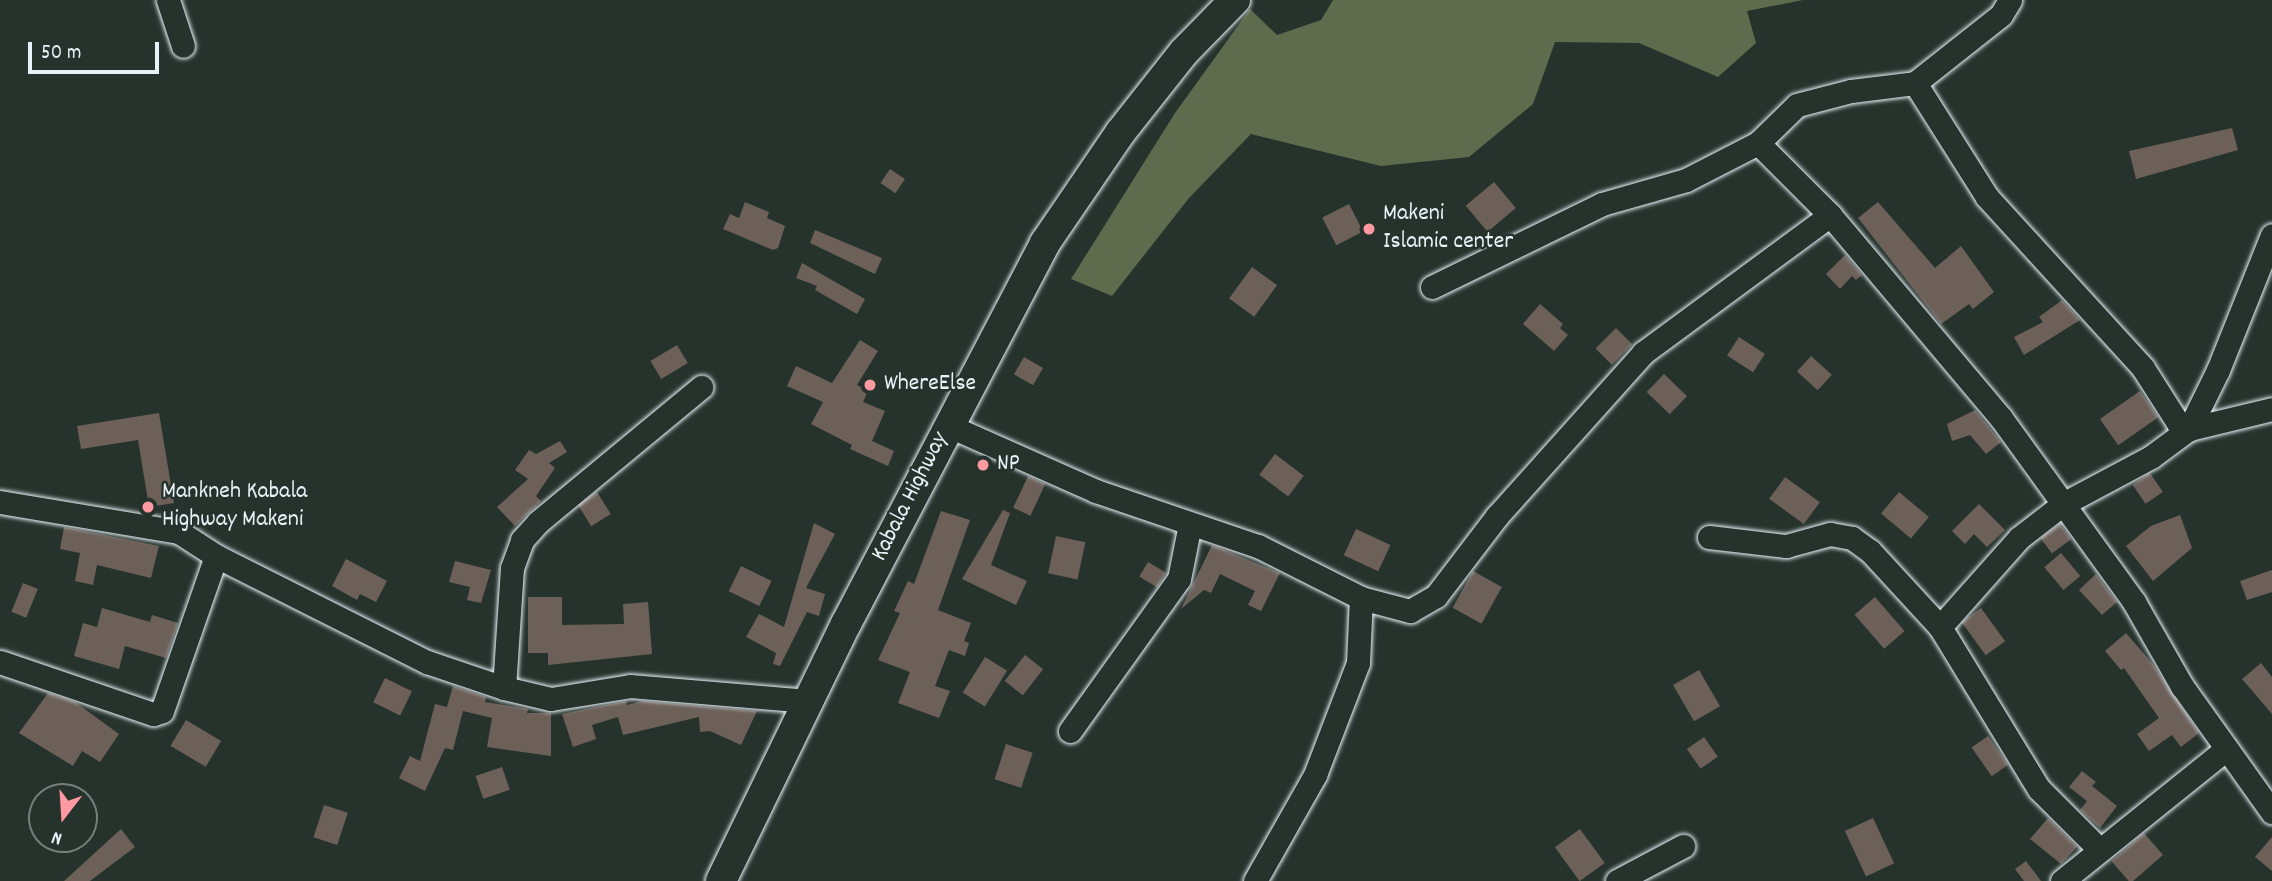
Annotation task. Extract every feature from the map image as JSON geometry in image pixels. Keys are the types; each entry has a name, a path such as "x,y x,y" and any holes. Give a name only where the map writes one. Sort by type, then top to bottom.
{"main road":[{"name":"Kabala Highway","path":"721,881 947,425 1045,243 1120,133 1184,52 1235,0"}],"street":[{"path":"169,0 183,46"},
{"path":"1433,287 1602,204 1686,180 1758,143 1797,105 1851,91 1915,83 2001,15 2010,0"},
{"path":"1915,83 1987,197 2143,368 2178,423 2189,429"},
{"path":"1758,143 1830,215 2001,418 2134,602 2225,750 2272,812"},
{"path":"947,425 1096,491 1258,546 1361,598 1410,611 1436,596 1497,516 1643,353 1830,215"},
{"path":"2189,429 2218,370 2272,235"},
{"path":"505,688 512,568 522,540 538,522 701,387"},
{"path":"1940,627 2019,538 2063,504 2151,457 2189,429 2272,409"},
{"path":"0,502 179,532 216,556 427,662 505,688 551,699 629,686 808,701"},
{"path":"1070,730 1179,579 1190,524"},
{"path":"1709,537 1786,546 1830,534 1852,538 1940,627 2039,789 2099,849"},
{"path":"0,662 153,714 162,712 216,556"},
{"path":"1255,881 1315,775 1357,663 1361,598"},
{"path":"2062,881 2225,750"},
{"path":"1616,881 1683,846"}],"green space":[{"path":"1333,0 1803,0 1747,11 1756,43 1718,77 1639,43 1555,42 1533,104 1469,157 1381,166 1251,134 1189,198 1112,296 1071,279 1175,113 1250,9 1277,35 1321,20"}],"building":[{"path":"2232,128 2238,150 2136,179 2129,151"},
{"path":"890,169 905,179 895,193 880,183"},
{"path":"1494,182 1516,208 1488,232 1466,206"},
{"path":"745,202 769,212 767,218 785,226 778,248 773,250 723,229 730,214 739,218"},
{"path":"1878,202 1935,268 1961,246 1994,292 1973,309 1969,304 1941,324 1858,218"},
{"path":"1349,204 1363,232 1336,245 1322,218"},
{"path":"815,230 882,258 875,274 810,243"},
{"path":"1845,255 1862,275 1856,280 1852,276 1840,289 1826,274"},
{"path":"802,263 865,299 857,314 815,290 817,286 796,278"},
{"path":"1252,267 1277,285 1254,317 1229,299"},
{"path":"2062,300 2080,320 2024,355 2014,337 2043,322 2039,317"},
{"path":"1540,304 1563,324 1560,328 1568,335 1554,351 1523,324"},
{"path":"1616,328 1632,344 1612,365 1595,349"},
{"path":"1739,337 1765,354 1753,372 1727,355"},
{"path":"860,340 878,351 857,385 868,391 863,402 885,411 872,441 894,451 888,466 850,449 852,445 811,424 823,402 787,386 796,366 832,383"},
{"path":"677,345 688,363 661,379 650,361"},
{"path":"1811,356 1832,375 1818,390 1797,372"},
{"path":"1024,357 1043,368 1033,385 1014,374"},
{"path":"1664,374 1687,396 1670,414 1647,392"},
{"path":"2140,391 2158,417 2118,445 2100,419"},
{"path":"1975,410 2001,442 1986,454 1970,435 1952,441 1947,424"},
{"path":"159,413 174,503 149,507 138,440 81,449 77,426"},
{"path":"560,441 567,452 549,463 555,468 536,496 541,501 515,526 497,507 528,479 515,470 529,450 536,454"},
{"path":"1275,454 1304,476 1288,496 1259,475"},
{"path":"2150,473 2163,492 2145,504 2133,485"},
{"path":"1028,476 1045,484 1030,516 1013,508"},
{"path":"1785,477 1820,502 1804,524 1769,499"},
{"path":"597,492 611,514 591,526 577,504"},
{"path":"1899,492 1929,517 1911,539 1881,513"},
{"path":"1979,504 2005,530 1987,547 1974,534 1965,544 1952,531"},
{"path":"1003,510 1010,513 991,565 1027,581 1016,605 962,579"},
{"path":"941,511 970,520 938,610 971,623 964,641 969,643 965,656 949,650 935,686 950,691 939,718 898,703 910,672 878,660 900,613 894,611 908,581 914,584"},
{"path":"2180,515 2192,548 2153,581 2126,546 2151,526"},
{"path":"814,523 835,534 806,588 825,594 819,616 807,612 780,666 773,664 776,653 746,637 759,614 784,627"},
{"path":"2060,524 2071,539 2052,553 2041,538"},
{"path":"64,527 159,546 151,578 97,565 93,585 75,581 80,553 60,549"},
{"path":"1356,529 1390,545 1378,571 1344,555"},
{"path":"1056,536 1085,542 1077,579 1048,573"},
{"path":"1212,545 1280,573 1261,611 1248,605 1255,591 1220,574 1211,593 1204,590 1181,609"},
{"path":"2061,553 2080,576 2063,590 2044,567"},
{"path":"346,559 387,581 376,602 360,594 357,600 332,586"},
{"path":"455,561 491,570 481,603 467,600 470,587 449,582"},
{"path":"1148,562 1166,573 1157,587 1139,577"},
{"path":"741,566 772,581 759,606 729,591"},
{"path":"2272,570 2272,592 2247,600 2240,581"},
{"path":"1473,571 1502,587 1482,624 1453,608"},
{"path":"2096,574 2117,602 2102,615 2079,590"},
{"path":"23,583 38,589 26,618 11,612"},
{"path":"528,597 562,597 562,625 624,624 623,604 648,602 652,654 548,665 548,653 528,653"},
{"path":"1875,597 1905,631 1884,649 1855,615"},
{"path":"102,608 150,622 152,615 178,623 166,658 125,646 119,669 74,656 83,623 97,627"},
{"path":"1981,608 2005,641 1986,655 1962,622"},
{"path":"2126,633 2152,663 2199,733 2181,747 2172,735 2149,751 2137,734 2159,718 2124,668 2121,670 2105,651"},
{"path":"1025,655 1043,669 1023,695 1005,681"},
{"path":"985,657 1007,671 985,706 963,693"},
{"path":"2261,663 2272,677 2272,714 2242,679"},
{"path":"1699,670 1720,706 1694,721 1673,685"},
{"path":"385,678 412,691 400,715 373,702"},
{"path":"453,686 486,697 485,702 528,709 527,713 551,713 551,756 487,747 492,718 463,711 453,750 445,748 425,791 399,778 410,756 420,761 435,704 447,707"},
{"path":"48,693 75,702 119,734 100,762 82,751 73,766 19,733"},
{"path":"626,701 627,705 643,701 757,711 741,745 710,731 700,732 699,717 623,735 618,717 592,725 596,739 573,747 562,714"},
{"path":"186,720 221,741 206,767 171,746"},
{"path":"1988,736 2008,765 1992,776 1972,747"},
{"path":"1704,737 1718,757 1701,769 1687,749"},
{"path":"1006,744 1033,753 1021,788 995,779"},
{"path":"502,767 510,790 483,799 476,776"},
{"path":"2082,771 2096,782 2092,786 2117,806 2100,828 2080,810 2087,801 2069,787"},
{"path":"324,805 348,813 337,845 313,837"},
{"path":"1873,818 1894,863 1866,876 1845,831"},
{"path":"2048,818 2077,847 2061,864 2030,839"},
{"path":"121,829 135,847 90,881 64,881 95,853 98,853"},
{"path":"1580,829 1605,863 1579,881 1555,847"},
{"path":"2144,833 2163,855 2133,881 2129,881 2112,861"},
{"path":"2272,837 2272,871 2255,857"},
{"path":"2026,861 2041,881 2024,881 2015,869"}],"place":[{"name":"Makeni Islamic center","path":"1369,229"},
{"name":"WhereElse","path":"870,385"},
{"name":"NP","path":"983,465"},
{"name":"Mankneh Kabala Highway Makeni","path":"148,507"}]}
